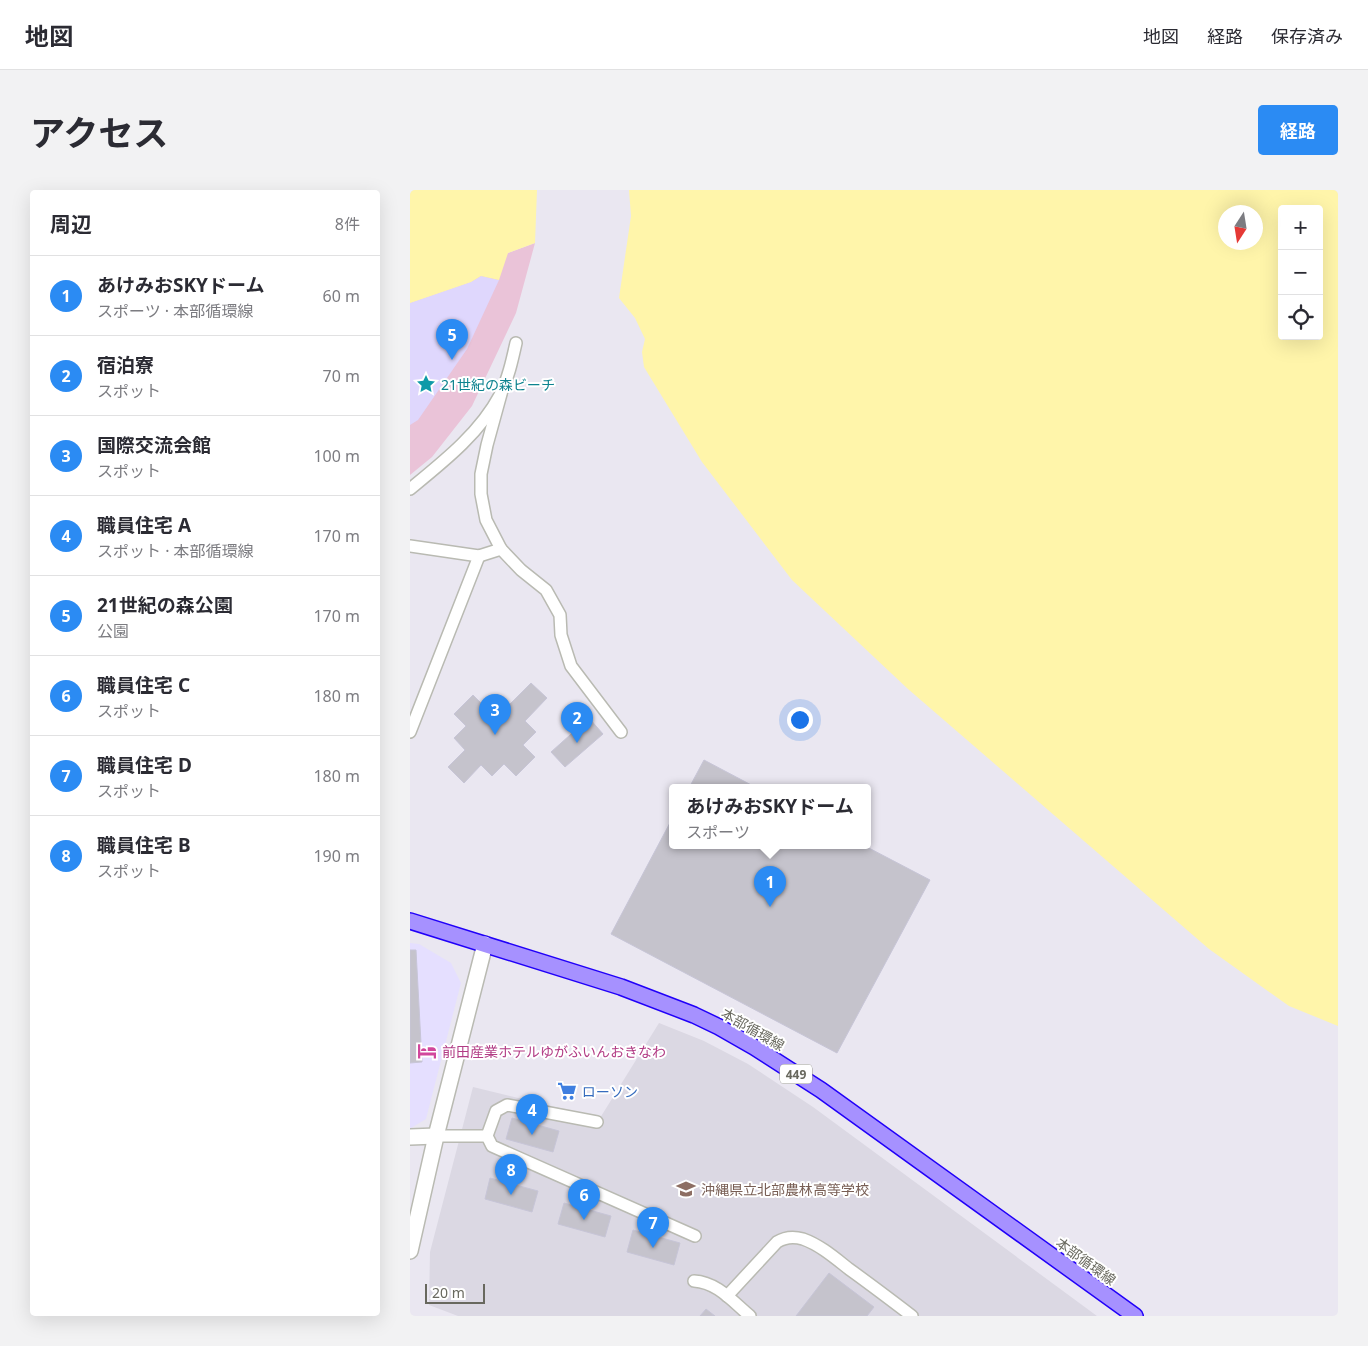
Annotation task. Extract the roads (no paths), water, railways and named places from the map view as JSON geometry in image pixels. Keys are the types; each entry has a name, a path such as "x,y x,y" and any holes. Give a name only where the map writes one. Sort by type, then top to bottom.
{"highway":[{"name":"本部循環線","path":"410,921 621,987 694,1015 719,1027 821,1090 1135,1316"}],"street":[{"path":"410,1252 436,1136 485,944"},
{"path":"410,1137 436,1136"}],"lane":[{"path":"516,344 481,474 481,494 486,520 502,549 521,570 546,590 560,615 561,635 571,666 621,732"},
{"path":"410,489 438,466 471,434 486,417 501,394"},
{"path":"410,546 479,556 502,549"},
{"path":"410,732 479,556"},
{"path":"597,1122 507,1105 496,1111 487,1136 492,1146 695,1236"},
{"path":"436,1136 487,1136"},
{"path":"727,1296 777,1242 790,1237 805,1240 822,1248 912,1316"},
{"path":"694,1281 711,1284 750,1316"}],"place":[{"name":"21世紀の森公園","path":"452,360"},
{"name":"21世紀の森ビーチ","path":"426,384"},
{"name":"国際交流会館","path":"495,735"},
{"name":"宿泊寮","path":"577,743"},
{"name":"あけみおSKYドーム","path":"770,907"},
{"name":"前田産業ホテルゆがふいんおきなわ","path":"427,1051"},
{"name":"ローソン","path":"567,1091"},
{"name":"職員住宅 A","path":"532,1135"},
{"name":"沖縄県立北部農林高等学校","path":"686,1189"},
{"name":"職員住宅 B","path":"511,1195"},
{"name":"職員住宅 C","path":"584,1220"},
{"name":"職員住宅 D","path":"653,1248"}]}
